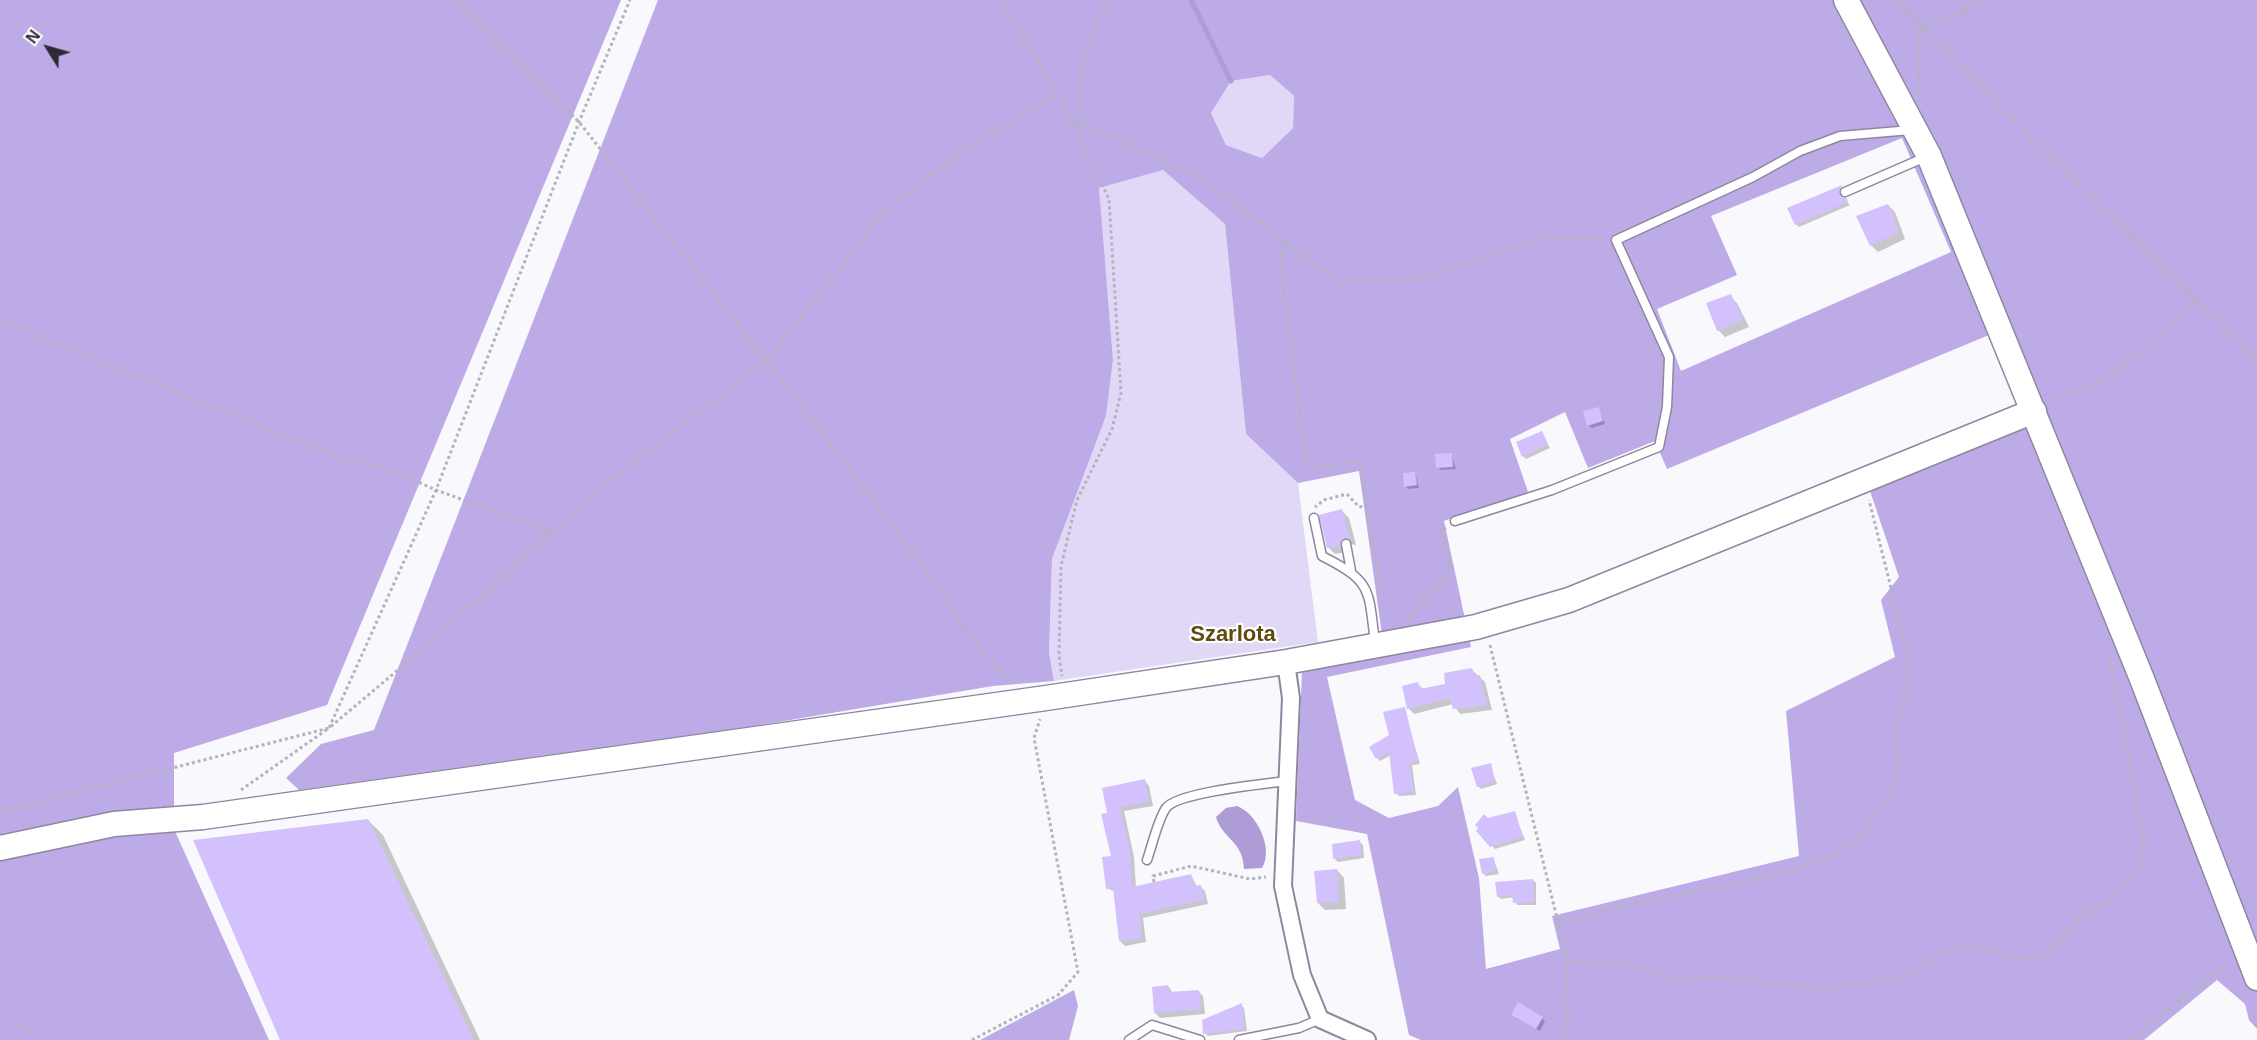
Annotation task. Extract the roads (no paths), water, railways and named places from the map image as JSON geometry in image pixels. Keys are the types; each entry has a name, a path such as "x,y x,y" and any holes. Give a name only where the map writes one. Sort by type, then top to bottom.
{"street":[{"path":"1846,0 1929,156 2142,679 2257,978"},
{"path":"0,848 114,824 203,817 1056,696 1286,662 1476,627 1569,600 2034,411"},
{"path":"1286,662 1291,698 1283,886 1302,975 1320,1019 1341,1034 1367,1040"}],"lane":[{"path":"1455,520 1552,490 1659,447 1667,407 1669,357 1616,240 1753,177 1800,151 1840,136 1916,130"},
{"path":"1845,192 1929,156"},
{"path":"1314,518 1322,556 1351,571 1366,588 1381,644"},
{"path":"1346,544 1351,571"},
{"path":"1147,860 1166,808 1175,801 1202,794 1287,782"},
{"path":"1239,1040 1299,1028 1320,1019"},
{"path":"1129,1040 1152,1025 1200,1040"}],"waterway":[{"path":"1191,0 1231,81"}],"district":[{"name":"Szarlota","path":"1233,635"}]}
